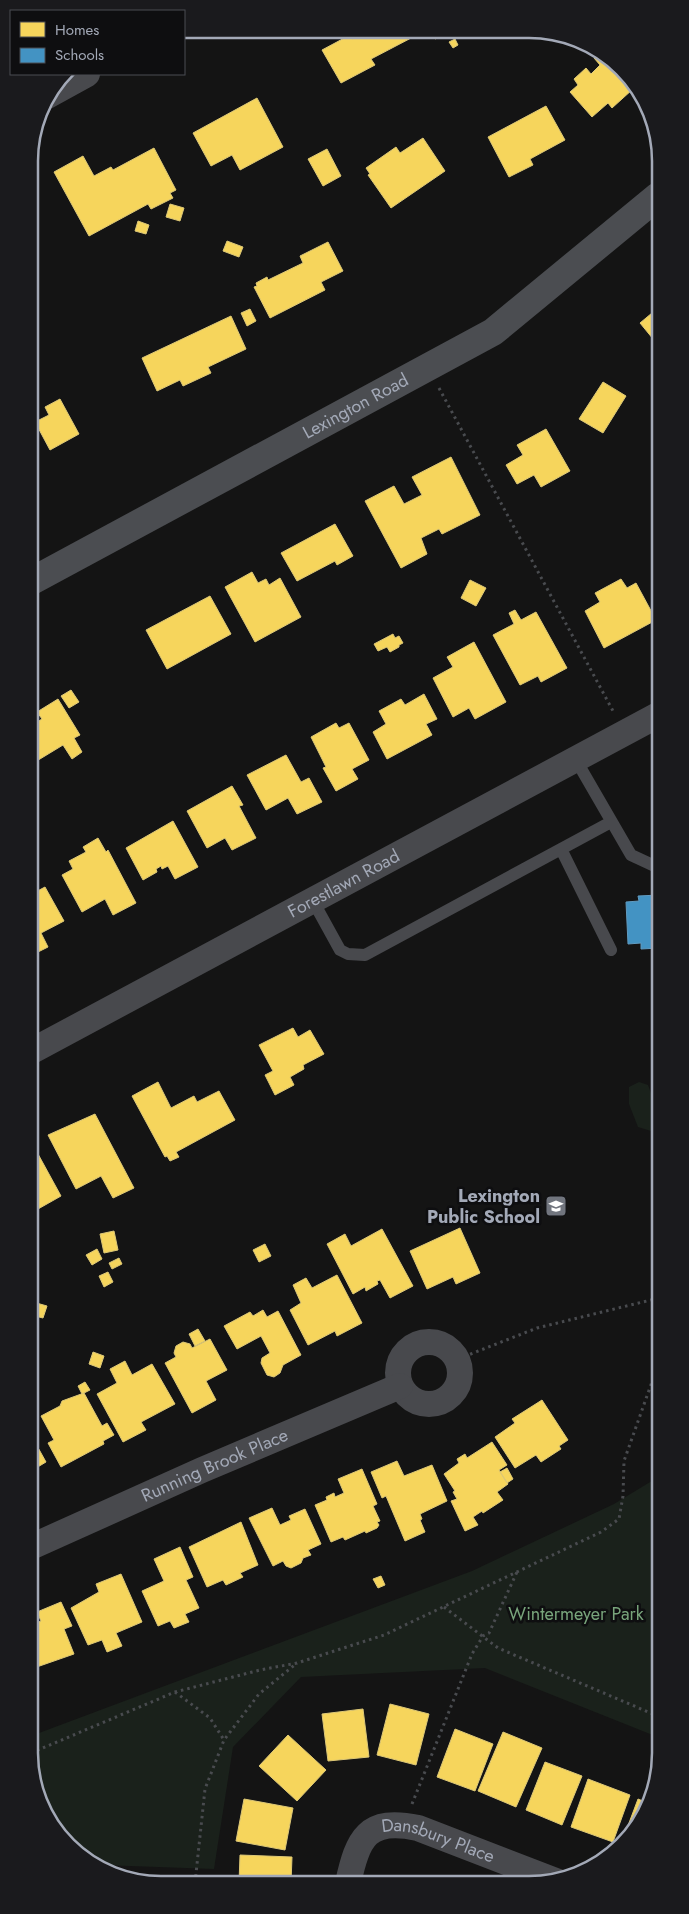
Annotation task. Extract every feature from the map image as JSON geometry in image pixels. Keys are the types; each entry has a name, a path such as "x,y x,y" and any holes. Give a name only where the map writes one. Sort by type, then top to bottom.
{"street":[{"path":"61,89 86,75"},
{"name":"Lexington Road","path":"38,578 493,332 652,201"},
{"name":"Forestlawn Road","path":"38,1048 652,718"},
{"path":"421,1342 438,1342 448,1348 458,1359 460,1380 454,1392 446,1399 435,1404 424,1403 414,1400 400,1386 398,1366 402,1356 411,1346 421,1342"},
{"name":"Running Brook Place","path":"38,1544 202,1470 400,1386"},
{"name":"Dansbury Place","path":"350,1876 358,1849 366,1833 383,1825 403,1825 418,1828 541,1875"}],"lane":[{"path":"576,760 631,855 652,865"},
{"path":"313,900 340,950 348,954 366,955 611,822"},
{"path":"560,849 611,950"}],"path":[{"path":"435,381 618,719"},
{"path":"458,1359 537,1328 651,1300"},
{"path":"38,1750 175,1692 260,1670 297,1663 384,1635 601,1532 619,1518 623,1496 624,1461 651,1384"},
{"path":"403,1825 472,1654 483,1636 489,1633 517,1572"},
{"path":"444,1606 498,1648 651,1713"},
{"path":"196,1876 205,1789 224,1740 260,1694 297,1663"},
{"path":"175,1692 210,1718 224,1740"}],"green space":[{"path":"639,1082 648,1085 651,1095 651,1131 638,1127 629,1104 629,1087"},
{"name":"Wintermeyer Park","path":"651,1481 651,1734 485,1668 301,1677 233,1747 214,1869 110,1865 73,1841 50,1808 40,1778 38,1733 472,1571 614,1504"}],"building: Homes":[{"path":"344,38 411,38 371,59 375,65 341,83 322,50"},
{"path":"455,39 458,45 453,48 449,42"},
{"path":"594,58 597,58 616,73 630,92 612,108 608,103 592,117 570,92 578,85 574,79 586,68 591,74 600,65"},
{"path":"257,98 283,147 240,170 232,155 211,166 193,133"},
{"path":"546,106 565,140 530,159 533,165 509,177 488,137"},
{"path":"423,138 445,171 391,208 368,175 370,174 366,168 396,147 400,153"},
{"path":"154,148 176,190 170,193 173,198 151,209 148,204 89,236 54,172 83,156 94,176 111,167 113,170"},
{"path":"327,149 341,176 323,186 308,159"},
{"path":"170,204 184,208 180,221 166,217"},
{"path":"138,221 149,225 146,234 135,231"},
{"path":"227,241 243,247 239,257 223,251"},
{"path":"328,242 343,271 321,282 325,290 270,318 254,287 257,286 256,283 267,277 268,280 303,263 300,256"},
{"path":"250,309 256,321 247,326 241,313"},
{"path":"652,313 652,338 640,323"},
{"path":"231,316 246,349 208,367 211,373 183,386 180,380 157,391 142,358"},
{"path":"603,382 626,396 603,433 579,419"},
{"path":"60,399 79,434 50,450 38,428 38,420 49,415 45,407"},
{"path":"546,429 570,471 541,487 534,475 517,484 506,465 523,455 517,445"},
{"path":"451,457 480,515 442,534 439,529 421,538 427,554 401,568 365,501 394,486 404,504 422,495 412,477"},
{"path":"335,524 353,556 337,565 335,561 297,581 281,553"},
{"path":"252,572 258,583 266,579 269,585 280,578 301,617 255,642 225,587"},
{"path":"621,579 627,588 636,583 652,612 652,622 604,648 585,611 600,602 595,593"},
{"path":"470,580 486,588 476,606 461,598"},
{"path":"210,596 231,634 167,669 146,630"},
{"path":"515,610 521,620 536,612 567,668 541,682 538,676 520,685 493,635 514,624 509,613"},
{"path":"393,634 395,638 399,636 403,643 390,652 387,647 378,651 374,644"},
{"path":"474,642 506,702 475,719 469,708 453,717 433,678 453,667 447,657"},
{"path":"71,690 79,702 69,708 61,696"},
{"path":"424,694 437,719 426,724 432,735 387,759 373,732 386,724 379,711 401,699 405,705"},
{"path":"58,699 80,735 74,738 82,752 72,759 63,745 38,760 38,721 42,719 38,711"},
{"path":"336,723 339,728 349,723 369,760 352,769 358,779 336,791 323,768 326,767 311,737"},
{"path":"286,755 301,782 309,778 322,802 297,814 288,798 266,810 247,775"},
{"path":"232,786 243,805 239,806 256,838 232,850 225,838 207,848 187,811"},
{"path":"173,821 198,867 175,879 168,866 162,869 161,866 156,869 157,872 143,880 126,848"},
{"path":"98,838 106,852 108,850 136,903 113,915 105,899 82,912 62,875 73,869 69,861 86,852 83,847"},
{"path":"45,887 64,921 41,933 48,947 38,952 38,891"},
{"path":"293,1028 298,1037 310,1030 324,1054 303,1065 304,1069 290,1077 294,1085 275,1095 265,1075 273,1071 259,1045"},
{"path":"158,1082 171,1108 194,1096 197,1102 219,1091 235,1120 176,1152 179,1157 170,1161 167,1156 165,1157 132,1096"},
{"path":"95,1114 134,1188 113,1198 101,1176 76,1189 48,1135"},
{"path":"38,1154 61,1196 38,1209"},
{"path":"460,1228 480,1273 456,1284 453,1277 427,1289 410,1251"},
{"path":"382,1229 413,1286 390,1298 380,1280 377,1281 378,1284 366,1291 365,1287 353,1294 327,1244 345,1234 351,1246"},
{"path":"114,1231 118,1250 104,1253 100,1234"},
{"path":"265,1244 271,1256 259,1262 253,1250"},
{"path":"97,1249 102,1259 92,1265 86,1255"},
{"path":"119,1258 122,1264 112,1269 109,1263"},
{"path":"108,1272 113,1282 104,1287 99,1276"},
{"path":"337,1275 362,1323 337,1336 335,1331 308,1345 290,1310 301,1303 293,1285 306,1278 312,1288"},
{"path":"38,1303 47,1306 43,1318 38,1317"},
{"path":"263,1310 267,1317 278,1311 301,1355 283,1365 280,1373 274,1377 267,1375 261,1363 262,1358 270,1353 261,1336 237,1349 224,1326 250,1312 253,1316"},
{"path":"198,1329 205,1341 195,1346 189,1334"},
{"path":"210,1339 227,1370 206,1381 216,1400 192,1413 165,1363 176,1357 174,1353 176,1346 183,1342 190,1344 192,1348"},
{"path":"93,1352 104,1356 100,1368 89,1364"},
{"path":"125,1361 132,1375 152,1364 175,1404 141,1422 146,1430 123,1442 97,1394 117,1383 110,1369"},
{"path":"85,1382 90,1390 82,1394 78,1386"},
{"path":"84,1393 102,1426 107,1423 114,1435 103,1441 104,1444 61,1467 48,1443 54,1440 41,1416 60,1406 62,1401"},
{"path":"542,1400 568,1440 559,1446 561,1449 541,1462 536,1455 515,1468 495,1437 515,1423 512,1419"},
{"path":"492,1442 507,1465 499,1470 508,1484 497,1492 503,1500 473,1517 478,1525 465,1531 451,1501 457,1499 453,1492 455,1491 444,1474 459,1463 457,1459 465,1454 467,1458"},
{"path":"38,1448 46,1462 38,1467"},
{"path":"397,1461 404,1476 432,1465 447,1501 420,1514 422,1519 420,1520 425,1532 405,1541 386,1496 382,1498 371,1472"},
{"path":"507,1468 513,1479 507,1483 500,1472"},
{"path":"362,1469 377,1504 373,1506 380,1521 377,1522 379,1525 377,1528 366,1533 365,1531 345,1540 343,1537 331,1542 315,1505 327,1500 326,1497 334,1493 335,1497 344,1493 338,1479"},
{"path":"272,1508 280,1525 291,1520 289,1516 305,1509 321,1544 308,1550 311,1555 303,1558 301,1563 291,1568 286,1566 283,1561 273,1566 249,1518"},
{"path":"241,1522 258,1565 240,1573 243,1577 226,1585 223,1580 207,1587 189,1547"},
{"path":"180,1547 193,1577 186,1580 199,1608 185,1614 189,1622 174,1628 170,1621 158,1626 142,1591 164,1581 154,1559"},
{"path":"121,1574 142,1622 116,1633 122,1646 107,1652 102,1640 88,1645 71,1608 99,1592 96,1584"},
{"path":"381,1576 385,1585 378,1588 373,1579"},
{"path":"61,1602 72,1626 64,1629 74,1654 38,1667 38,1622 41,1621 38,1612"},
{"path":"390,1704 429,1714 416,1765 377,1755"},
{"path":"363,1709 369,1757 328,1761 322,1714"},
{"path":"455,1729 493,1744 475,1791 437,1777"},
{"path":"503,1732 542,1748 516,1807 478,1791"},
{"path":"288,1735 326,1770 297,1801 259,1766"},
{"path":"545,1762 582,1776 562,1825 526,1810"},
{"path":"588,1779 630,1795 613,1842 571,1827"},
{"path":"244,1799 293,1808 285,1850 236,1841"},
{"path":"638,1799 642,1801 639,1808 628,1826"},
{"path":"240,1855 292,1857 291,1876 239,1876"}],"building: Schools":[{"path":"652,895 652,948 641,949 641,943 628,944 626,902 639,901 638,896"}],"place":[{"name":"Lexington Public School","path":"556,1206"}]}
